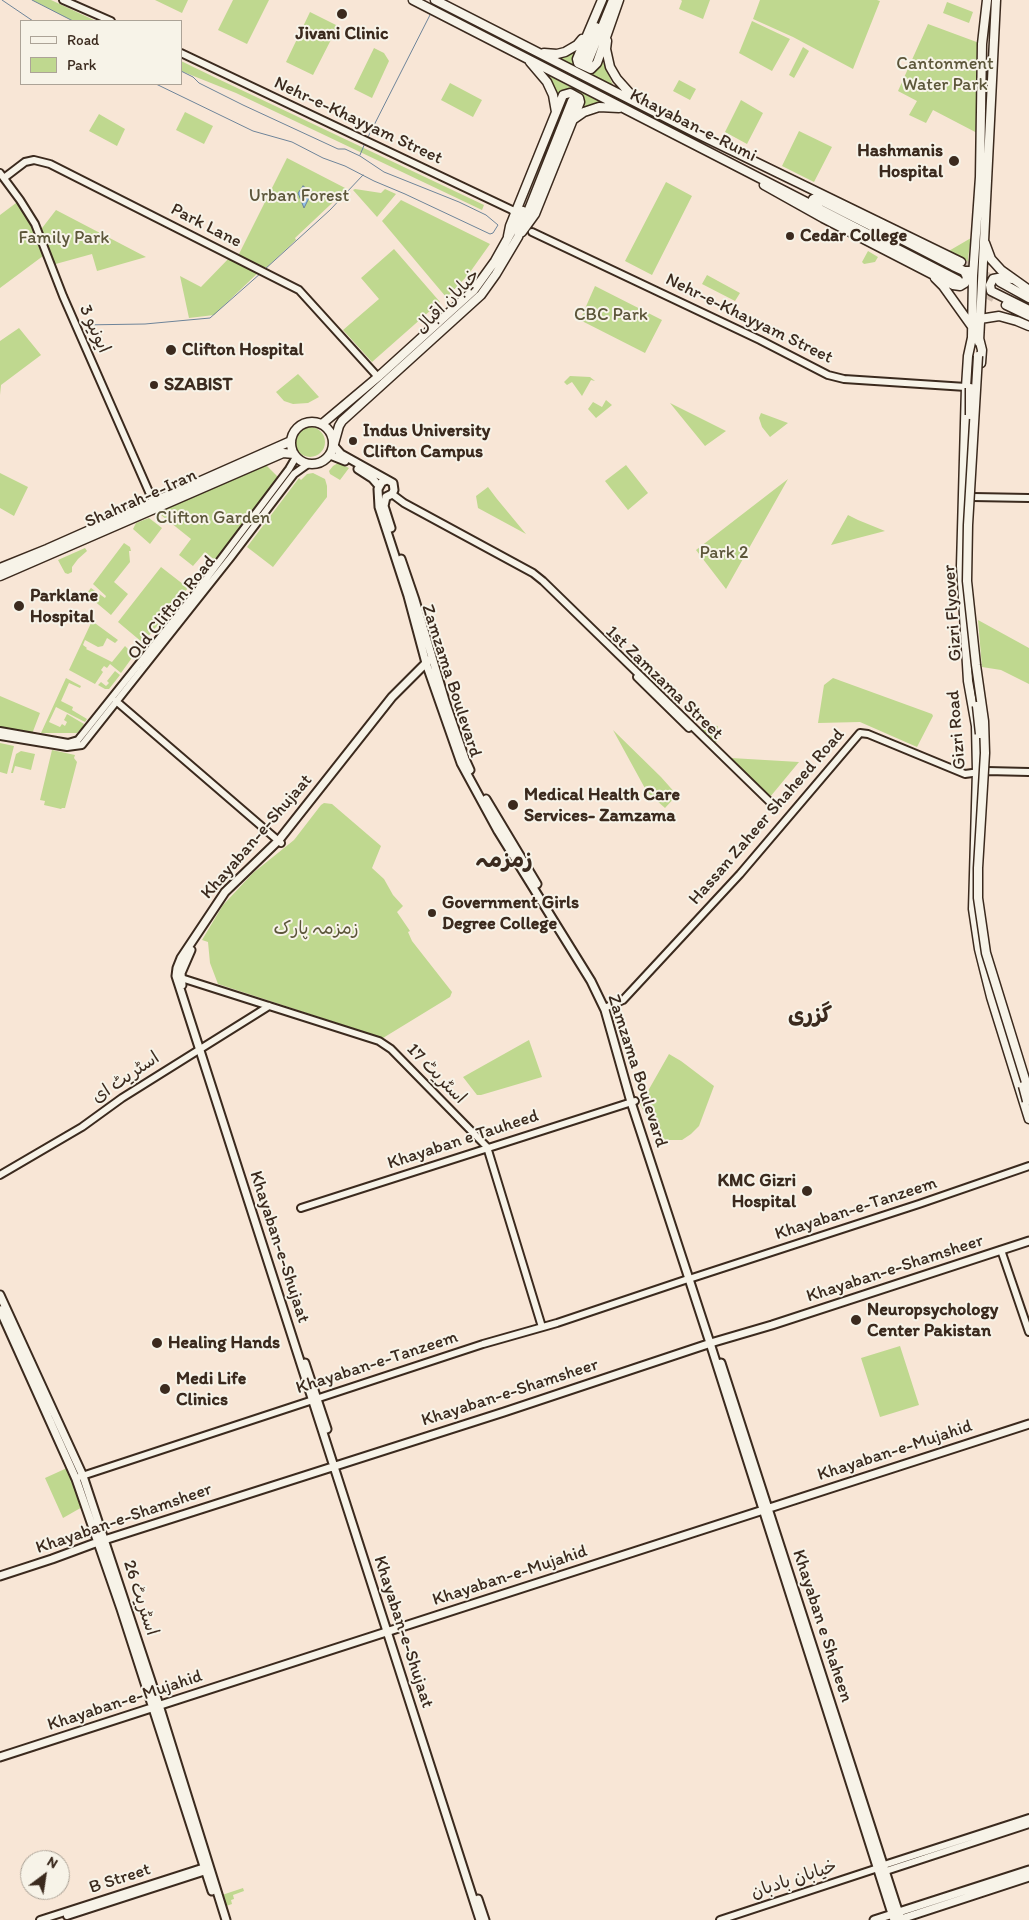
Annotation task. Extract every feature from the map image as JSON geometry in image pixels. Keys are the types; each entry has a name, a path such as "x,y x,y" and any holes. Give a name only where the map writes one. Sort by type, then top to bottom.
{"main road":[{"name":"Khayaban-e-Rumi","path":"413,0 958,280"},
{"name":"Khayaban-e-Rumi","path":"435,0 638,103 961,262"},
{"path":"602,0 577,59 578,63 591,69 597,63 619,0"},
{"path":"606,0 585,63 613,0"},
{"path":"974,356 974,267 980,177 982,44 987,0"},
{"path":"975,333 980,320 996,0"},
{"path":"536,52 557,54 571,49 577,45 591,27"},
{"path":"608,31 606,49 610,67 617,79 638,103"},
{"path":"524,56 547,82 553,95 556,112"},
{"path":"518,216 563,95 567,93 575,95 580,98 580,102 535,214 518,237"},
{"name":"خیابان اقبال","path":"322,424 378,377 474,290 507,242 570,100 518,237 505,261 481,295 347,416 339,426 334,445"},
{"path":"571,123 578,115 599,108 610,106 626,108"},
{"path":"742,168 756,180 794,202 953,285 960,286 964,284 967,279 964,271"},
{"path":"797,181 816,195 964,271 970,271 974,267"},
{"path":"823,211 812,202 813,199 816,198 865,223 879,228"},
{"path":"984,236 991,259 1012,279 1029,290"},
{"path":"932,274 943,286 975,333"},
{"path":"1012,279 1003,277 993,279 990,285 995,296 1029,316"},
{"path":"1000,282 1029,298"},
{"path":"980,309 986,296 995,296 1029,310"},
{"path":"980,320 999,316 1029,326"},
{"name":"Gizri Road","path":"975,333 968,356 966,387 961,566 968,681 976,726 977,771 973,908 979,950 991,999 1029,1118"},
{"name":"Gizri Road","path":"975,333 982,350 970,565 972,614 988,731 982,830 981,892 988,948 1029,1083"},
{"name":"Gizri Flyover","path":"974,356 967,581 984,721 985,753 978,898 986,953 1029,1092"},
{"name":"Gizri Flyover","path":"974,356 963,557 968,641 981,749 975,902 984,961 1028,1104"},
{"path":"330,418 328,424 333,426 347,416"},
{"path":"330,455 337,457 372,478 382,494 389,496 394,490 394,485 387,480 341,454 334,445 331,432 322,424 310,422 300,426 293,433 291,441 295,455 308,464 321,462 330,455 334,445"},
{"name":"Shahrah-e-Iran","path":"0,576 136,513 153,501 291,441"},
{"name":"Shahrah-e-Iran","path":"0,568 283,453 295,455"},
{"path":"379,488 382,482 387,480"},
{"name":"Zamzama Boulevard","path":"379,488 379,507 430,663 465,759 497,818 582,959 607,1007 633,1101"},
{"name":"Zamzama Boulevard","path":"389,496 384,506 461,764 498,830 562,932 601,1001 712,1342"},
{"name":"Khayaban-e-Shujaat","path":"280,842 392,697 430,663"},
{"name":"Khayaban-e-Shujaat","path":"430,663 396,698 280,842 249,868 218,900 181,958 177,968 200,1048 336,1465 480,1920"},
{"name":"Khayaban-e-Shamsheer","path":"0,1576 106,1539 1029,1241"},
{"name":"اسٹریٹ 26","path":"0,1295 106,1539 221,1920"},
{"name":"اسٹریٹ 26","path":"0,1310 80,1477 98,1542 156,1706"},
{"name":"Khayaban e Shaheen","path":"712,1342 897,1918"},
{"name":"Khayaban-e-Mujahid","path":"0,1757 1029,1424"},
{"name":"Khayaban-e-Shujaat","path":"389,1631 485,1920"},
{"name":"اسٹریٹ 26","path":"207,1869 226,1920"},
{"path":"897,1918 1029,1870"},
{"path":"874,1920 897,1918 1029,1877"}],"street":[{"path":"63,0 109,20"},
{"name":"Nehr-e-Khayyam Street","path":"182,54 512,210 518,216"},
{"name":"Park Lane","path":"2,176 25,162 34,160 50,164 299,290 378,377"},
{"name":"ایونیو 3","path":"2,176 35,224 63,296 153,501"},
{"name":"Nehr-e-Khayyam Street","path":"532,232 760,340 828,375 844,378 966,387"},
{"name":"Old Clifton Road","path":"0,731 68,742 78,740 85,734 140,661 207,578 289,469 295,455"},
{"name":"Old Clifton Road","path":"0,736 70,747 82,745 231,557 294,474 308,464"},
{"name":"1st Zamzama Street","path":"389,496 530,571 543,581 542,585 573,612 770,804"},
{"path":"973,497 1029,498"},
{"path":"116,701 280,842"},
{"name":"Hassan Zaheer Shaheed Road","path":"607,1007 623,1000 734,881 860,733 874,736 964,774 977,771"},
{"path":"977,771 1029,772"},
{"name":"اسٹریٹ 17","path":"179,977 385,1044 487,1147 542,1327"},
{"name":"اسٹریٹ ای","path":"0,1175 78,1128 200,1048 269,1006"},
{"name":"Khayaban e Tauheed","path":"301,1208 633,1101"},
{"name":"Khayaban-e-Tanzeem","path":"80,1477 483,1344 542,1327 911,1207 1029,1166"},
{"path":"1001,1250 1029,1332"},
{"name":"خیابان بادبان","path":"732,1920 1029,1818"},
{"name":"خیابان بادبان","path":"720,1920 1029,1824"},
{"name":"B Street","path":"40,1920 207,1869"},
{"name":"B Street","path":"54,1920 207,1869"}],"green space":[{"path":"32,0 51,0 94,20 71,20"},
{"path":"155,0 188,0 182,13"},
{"path":"233,0 269,0 247,44 218,30"},
{"path":"681,0 710,0 703,19 679,9"},
{"path":"760,0 880,1 853,69 793,37 753,19"},
{"path":"947,2 973,12 969,23 943,13"},
{"path":"310,12 338,26 313,75 286,62"},
{"path":"752,21 790,39 772,71 739,53"},
{"name":"Cantonment Water Park","path":"928,24 982,44 981,135 933,110 926,123 909,115 917,101 898,91"},
{"path":"803,47 809,51 794,78 789,75"},
{"path":"374,48 384,53 389,61 372,98 354,89"},
{"path":"575,52 575,59 593,71 596,70 601,57 613,85 556,57"},
{"path":"182,61 484,205 482,210 236,93 182,71"},
{"path":"549,76 604,104 579,112 583,97 580,95 559,96 557,99"},
{"path":"679,80 696,89 690,100 673,91"},
{"path":"450,83 482,100 473,117 441,100"},
{"path":"741,100 763,113 747,144 725,132"},
{"path":"185,112 213,126 204,144 176,130"},
{"path":"99,114 125,129 117,146 89,131"},
{"path":"799,131 832,147 814,182 782,166"},
{"name":"Urban Forest","path":"287,158 347,189 295,238 296,240 267,267 264,267 214,315 189,318 180,276 201,287 231,256 237,258"},
{"path":"666,182 692,196 652,275 625,261"},
{"path":"385,189 396,194 377,217 353,190 381,193"},
{"name":"Family Park","path":"20,200 39,232 56,210 146,257 97,271 92,254 52,265 47,253 0,288 0,215"},
{"path":"401,200 490,244 468,275 446,297 382,221"},
{"path":"971,238 968,258 969,267 957,266 947,252"},
{"path":"394,249 440,302 372,362 343,330 379,299 361,278"},
{"path":"868,251 878,257 875,262 864,264 862,262"},
{"path":"707,275 740,293 735,301 702,284"},
{"name":"CBC Park","path":"595,286 662,320 645,353 580,320"},
{"path":"19,328 41,355 1,385 0,395 0,341"},
{"path":"298,374 319,397 308,403 293,404 284,401 276,392"},
{"path":"570,376 590,377 595,381 591,380 582,396 572,382 567,385 564,382"},
{"path":"606,400 612,405 596,418 588,409 593,402 602,407"},
{"path":"670,403 726,431 705,446"},
{"path":"761,413 788,423 770,437 762,427 759,418"},
{"path":"310,427 320,432 325,442 320,452 310,457 300,452 295,442 300,432"},
{"name":"Clifton Garden","path":"263,462 281,480 218,563 205,552 193,566 179,555 191,539 156,511"},
{"path":"338,463 349,468 340,480 330,474 329,471"},
{"path":"626,465 648,493 628,510 605,481"},
{"path":"0,473 28,487 14,516 0,508"},
{"path":"313,473 325,479 327,497 273,567 247,547 299,478 301,480 307,474"},
{"name":"Park 2","path":"788,479 726,589 696,550"},
{"path":"488,487 526,534 478,508 476,496"},
{"path":"848,515 858,520 885,531 831,545"},
{"path":"149,518 162,528 150,544 133,529 136,523"},
{"path":"124,543 130,547 130,562 114,582 128,594 111,615 86,594 91,588 105,598 106,596 93,584"},
{"path":"85,548 87,551 72,567 72,572 65,573 58,560"},
{"path":"161,567 188,588 143,643 118,622"},
{"path":"978,620 1029,648 1029,684 1001,670 982,667"},
{"path":"92,621 118,640 115,643 107,638 103,646 98,647 85,640 83,645 86,649 112,662 125,646 134,655 121,673 110,664 107,668 104,666 101,670 103,672 95,684 69,670"},
{"path":"115,671 120,675 109,689 98,685 101,682 106,686 109,683 107,681"},
{"path":"66,678 81,686 80,688 69,683 61,701 73,707 72,710 87,719 85,722 56,707 49,722 60,727 62,724 65,726 67,722 64,720 67,714 84,724 82,728 77,733 41,733"},
{"path":"833,678 932,714 933,716 917,747 860,722 818,723 824,685"},
{"path":"0,696 40,713 32,734 0,727"},
{"path":"701,725 718,726 716,744 699,728"},
{"path":"613,730 677,795 665,808 647,792"},
{"path":"0,743 14,746 7,774 0,772"},
{"path":"52,750 75,755 74,758 77,762 65,808 61,809 44,805 45,801 40,800"},
{"path":"21,751 35,754 31,770 15,766 13,773 11,773 16,754"},
{"path":"731,758 799,762 770,797"},
{"name":"زمزمہ پارک","path":"324,803 332,804 381,846 372,868 384,879 393,895 403,906 397,912 410,931 408,932 412,941 452,992 450,997 383,1038 218,984 210,963 208,942 202,940 223,905 253,873 294,840"},
{"path":"529,1040 542,1077 477,1095 463,1077"},
{"path":"669,1054 714,1086 699,1126 682,1140 663,1140 640,1105"},
{"path":"900,1346 919,1405 880,1417 861,1358"},
{"path":"67,1468 84,1506 63,1518 45,1478"},
{"path":"243,1888 244,1891 233,1895 232,1904 223,1907 219,1896"}],"water":[{"path":"303,186 312,192 304,208 298,193"}],"waterway":[{"path":"2,0 32,20"},
{"path":"32,0 71,20"},
{"path":"367,139 431,13"},
{"path":"158,85 253,131 292,142 490,234 493,233 498,225 486,215 384,172 360,156 345,149 338,149 243,105 199,83 193,77 182,72"},
{"path":"360,155 365,143"},
{"path":"264,270 330,210 363,175"},
{"path":"81,325 145,324 210,318 261,273"}],"tunnel":[{"path":"568,99 582,62"},
{"path":"961,262 997,281"},
{"path":"976,289 997,300"}],"place":[{"name":"Jivani Clinic","path":"342,14"},
{"name":"Hashmanis Hospital","path":"954,161"},
{"name":"Cedar College","path":"790,236"},
{"name":"Clifton Hospital","path":"171,350"},
{"name":"SZABIST","path":"154,385"},
{"name":"Indus University Clifton Campus","path":"353,441"},
{"name":"Parklane Hospital","path":"19,606"},
{"name":"Medical Health Care Services- Zamzama","path":"513,805"},
{"name":"Government Girls Degree College","path":"432,913"},
{"name":"KMC Gizri Hospital","path":"807,1191"},
{"name":"Neuropsychology Center Pakistan","path":"856,1320"},
{"name":"Healing Hands","path":"157,1343"},
{"name":"Medi Life Clinics","path":"165,1389"}],"district":[{"name":"زمزمہ","path":"504,861"},
{"name":"گزری","path":"810,1016"}]}
